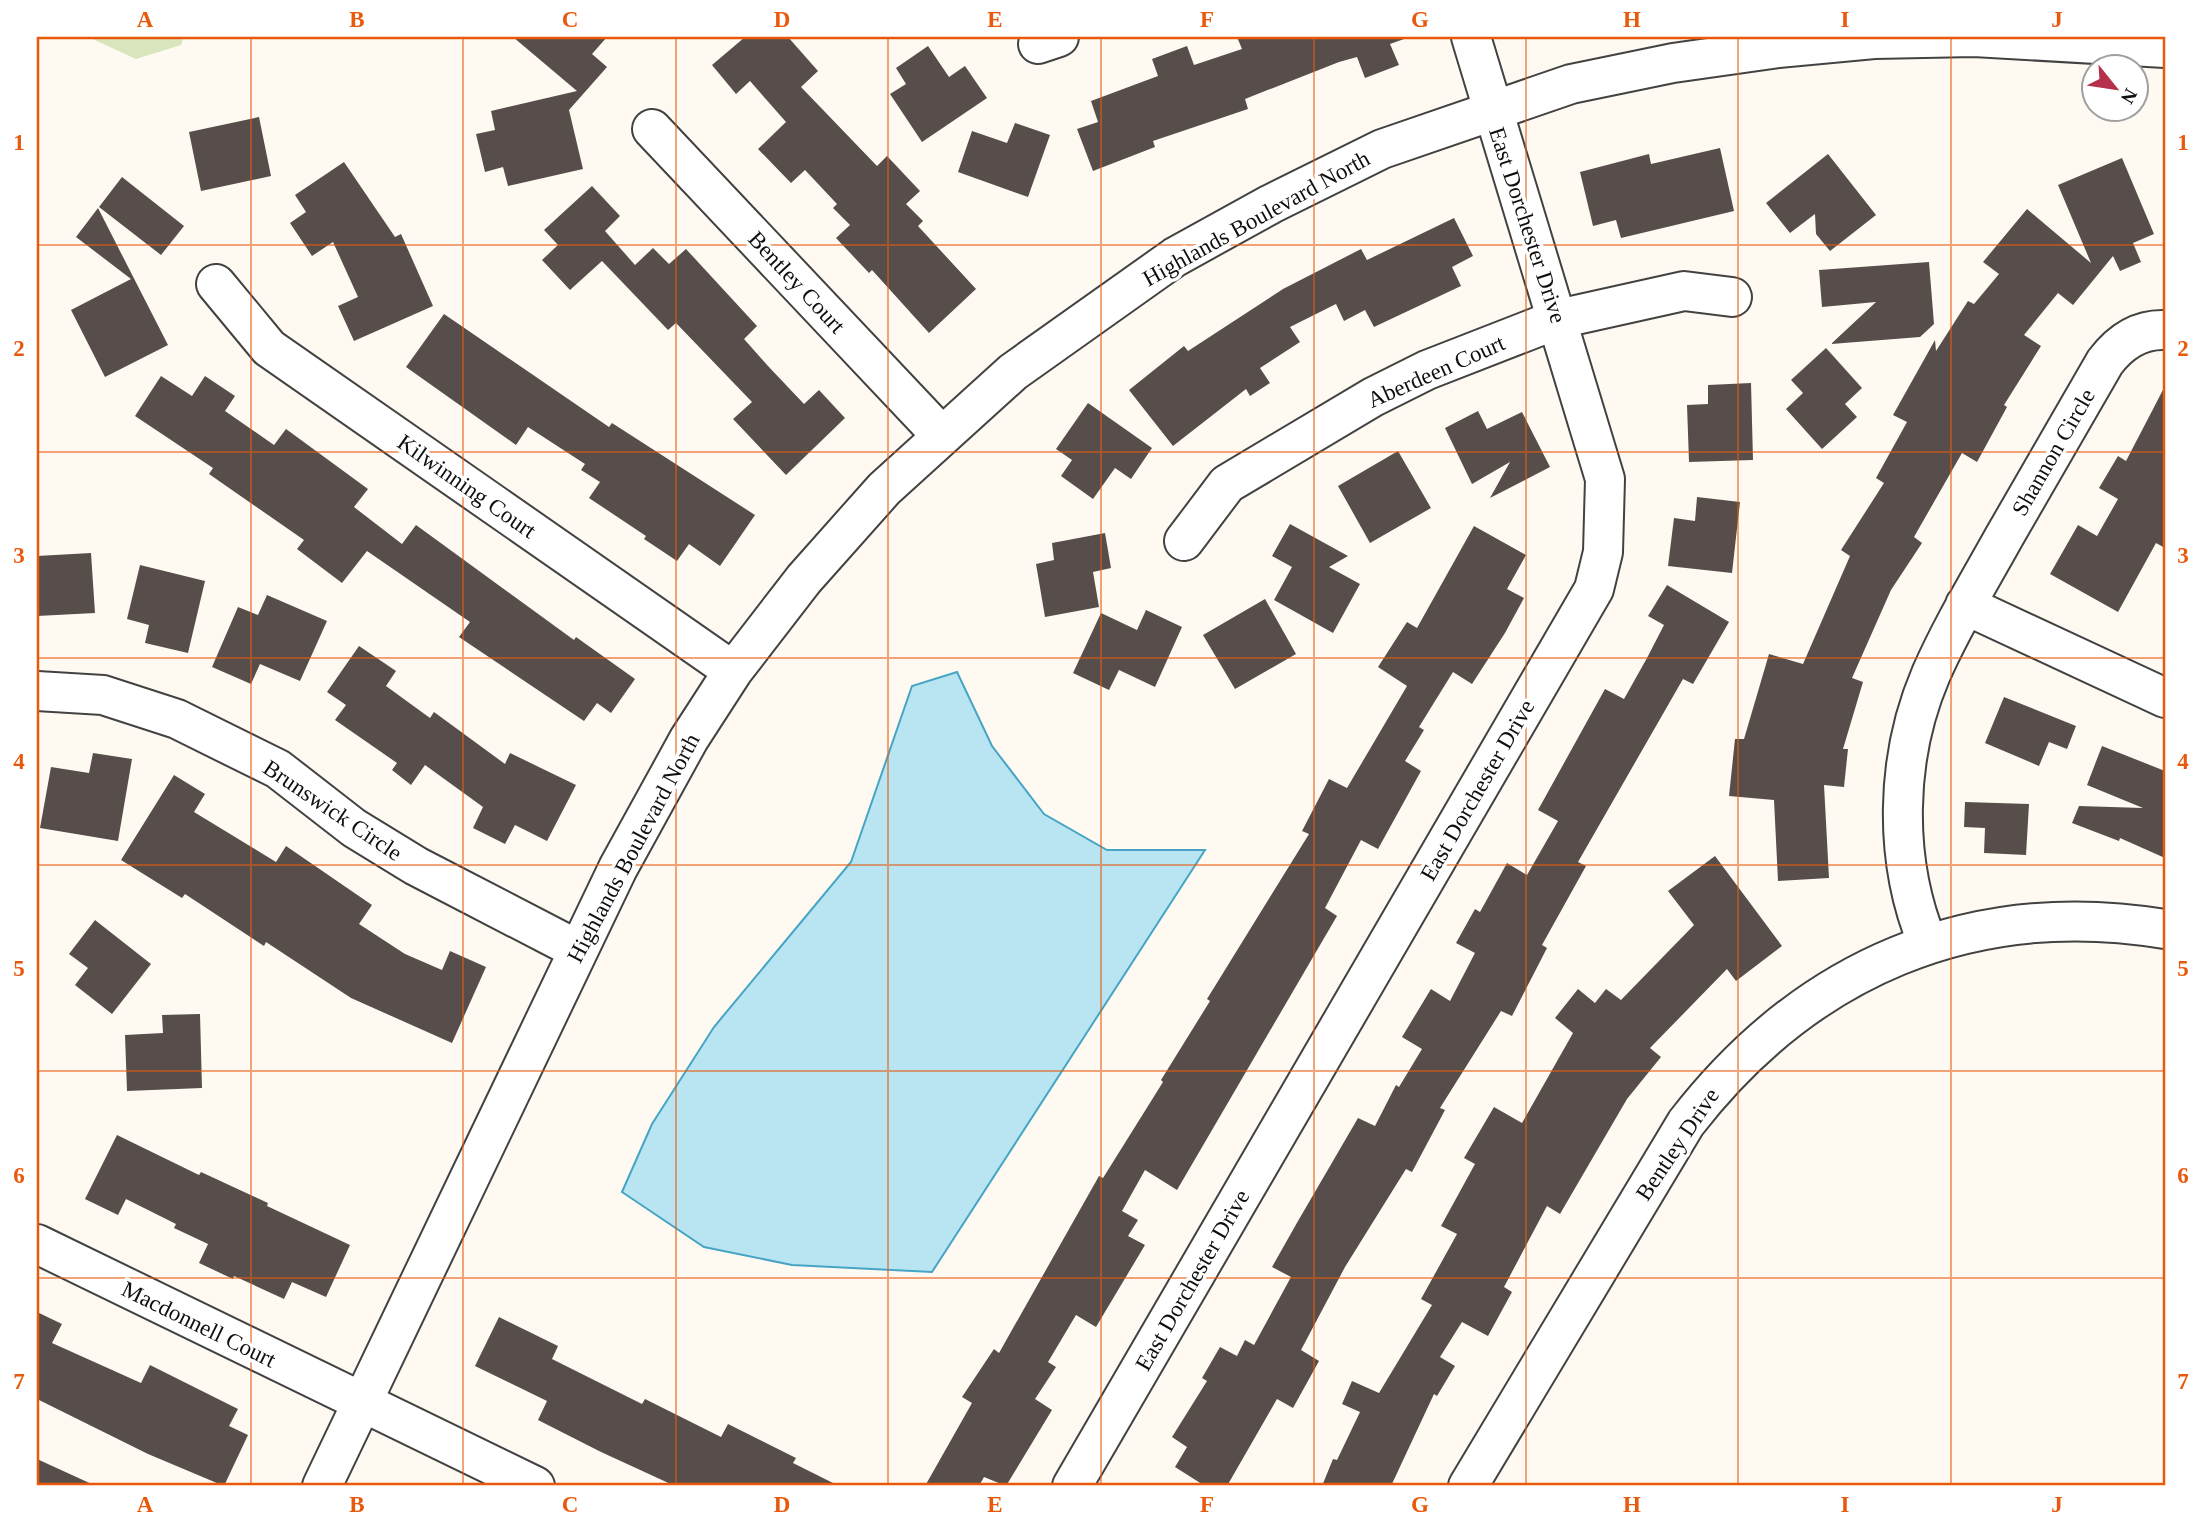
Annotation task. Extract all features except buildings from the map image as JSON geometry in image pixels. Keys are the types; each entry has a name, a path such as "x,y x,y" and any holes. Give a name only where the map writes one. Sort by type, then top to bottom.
{"street":[{"name":"East Dorchester Drive","path":"1072,1486 1594,589 1603,552 1605,479 1471,37"},
{"name":"Highlands Boulevard North","path":"321,1486 578,950 646,813 689,739 733,671 813,569 884,489 1013,372 1175,257 1271,204 1382,149 1493,114 1572,84 1673,63 1805,45 1974,37 2165,47"},
{"name":"Bentley Court","path":"652,129 941,435"},
{"name":"Kilwinning Court","path":"216,285 269,348 733,671"},
{"name":"Aberdeen Court","path":"1184,541 1227,484 1373,397 1427,370 1558,319 1684,292 1732,297"},
{"name":"Shannon Circle","path":"1927,944 1910,896 1904,857 1907,767 1914,727 1930,676 1965,605 2105,362 2124,342 2136,335 2148,330 2165,330"},
{"path":"1965,605 2165,698"},
{"name":"Brunswick Circle","path":"37,691 103,695 177,719 278,769 354,828 416,866 578,950"},
{"name":"Bentley Drive","path":"1468,1486 1669,1149 1704,1099 1746,1053 1801,1009 1887,959 1927,944 1989,929 2054,920 2094,919 2165,929"},
{"name":"Macdonnell Court","path":"37,1244 535,1486"}],"green space":[{"path":"88,37 184,37 181,45 136,59"}],"water":[{"path":"957,672 992,746 1044,814 1107,850 1205,850 932,1272 792,1265 704,1247 622,1192 652,1124 714,1027 851,862 912,686"}]}
